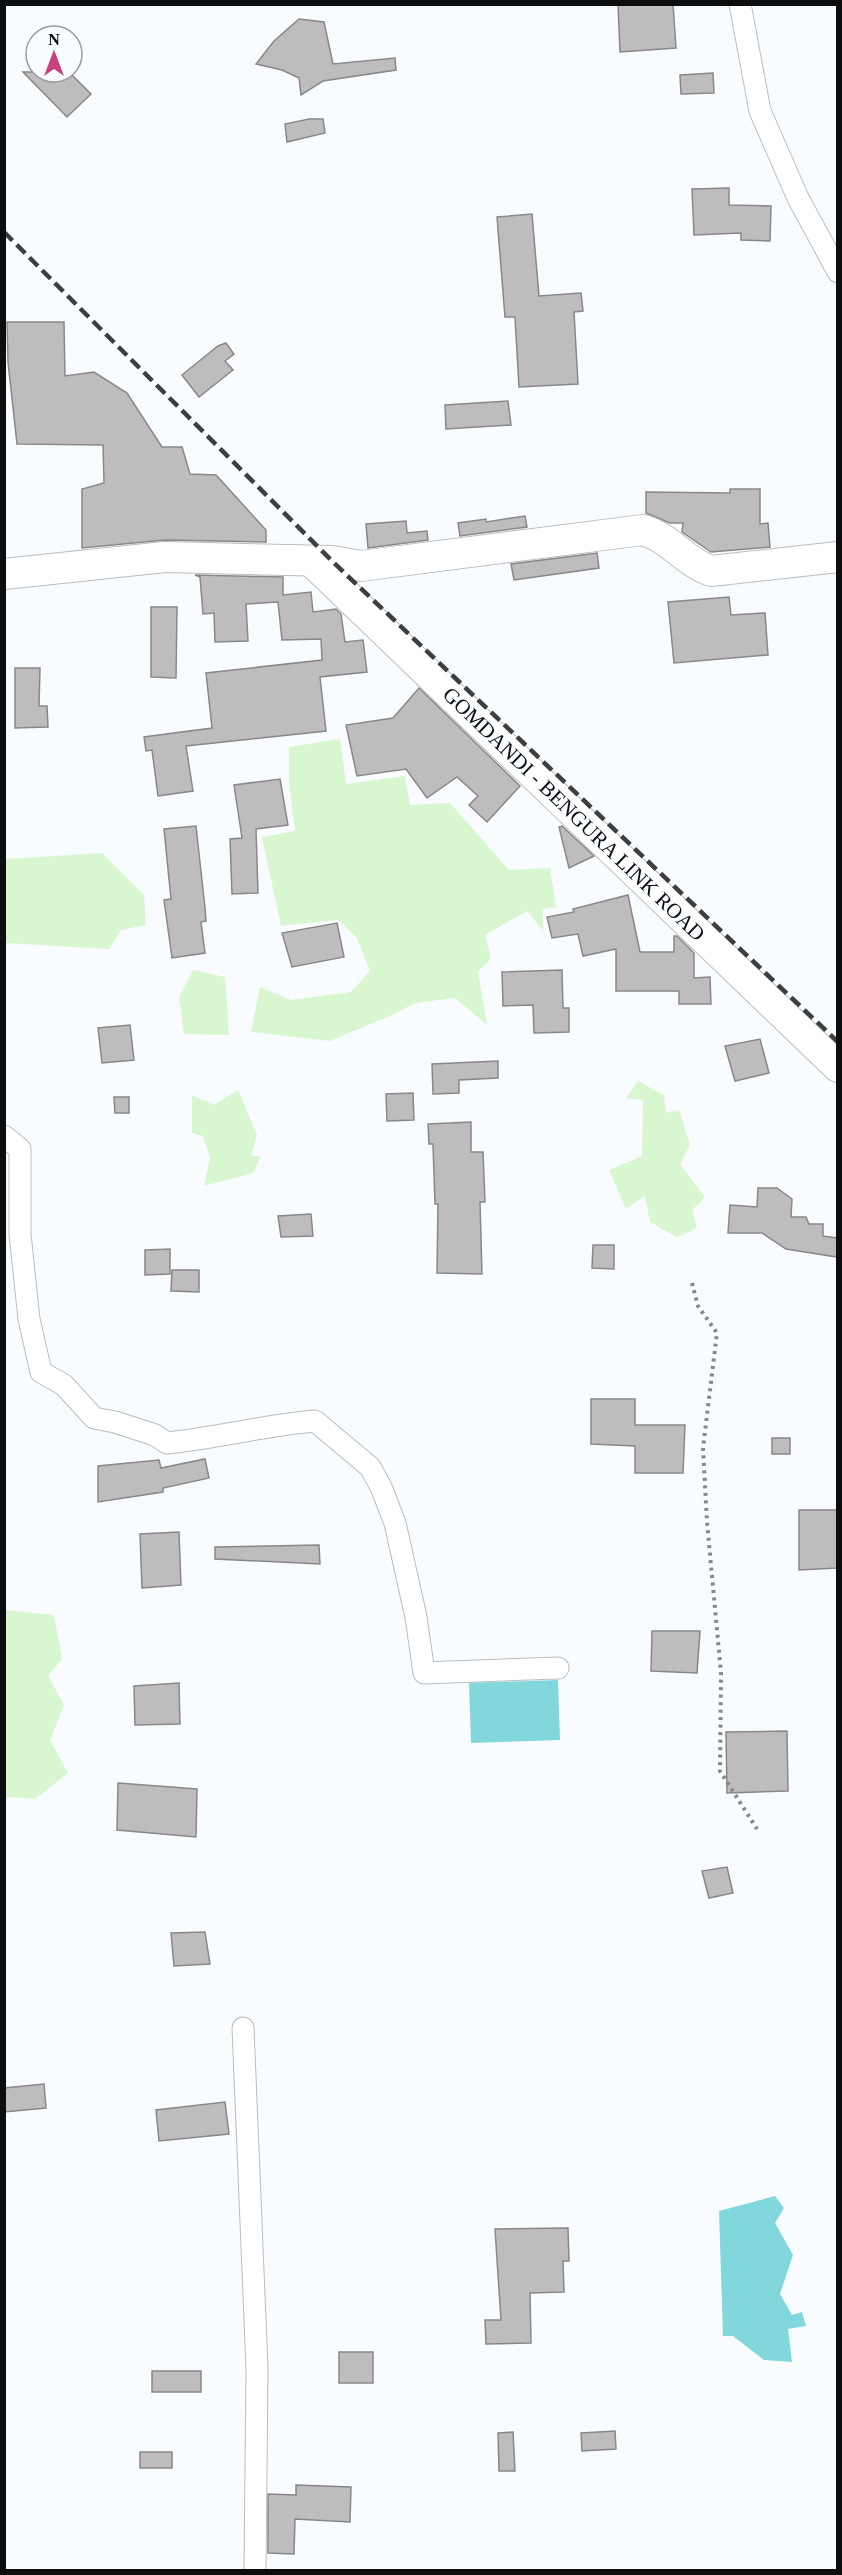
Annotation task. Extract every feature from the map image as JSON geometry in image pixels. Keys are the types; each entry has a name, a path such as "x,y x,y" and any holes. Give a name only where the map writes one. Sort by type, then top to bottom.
{"main road":[{"path":"4,574 165,557 311,561 361,566 643,530 659,537 701,568 711,571 837,557"},
{"name":"GOMDANDI - BENGURA LINK ROAD","path":"311,561 837,1067"}],"street":[{"path":"740,4 760,111 798,198 837,272"},
{"path":"4,1136 20,1149 20,1234 29,1319 41,1372 64,1385 94,1418 116,1422 155,1435 167,1443 212,1438 282,1424 315,1422 370,1467 381,1487 395,1523 416,1617 424,1673 558,1668"},
{"path":"243,2028 257,2368 255,2571"}],"path":[{"path":"692,1283 698,1306 717,1333 704,1448 707,1522 721,1674 720,1772 757,1829"}],"green space":[{"path":"340,739 346,784 405,776 410,805 450,803 509,870 550,868 556,907 543,909 543,931 527,911 485,935 491,958 478,972 487,1025 455,998 415,1003 330,1041 251,1032 260,987 291,1000 351,992 370,971 357,938 338,920 281,926 262,837 295,831 289,782 289,747"},
{"path":"102,853 144,895 146,925 121,930 109,949 5,943 5,859"},
{"path":"193,970 225,977 229,1035 184,1034 179,998"},
{"path":"638,1081 664,1095 666,1113 679,1110 690,1145 680,1164 705,1197 692,1210 697,1228 677,1237 650,1222 645,1196 626,1209 609,1170 642,1156 643,1100 626,1098"},
{"path":"238,1090 257,1135 251,1156 261,1156 253,1173 204,1186 210,1158 203,1136 192,1133 192,1095 214,1105"},
{"path":"4,1610 54,1615 62,1659 48,1676 64,1705 50,1740 68,1773 35,1799 5,1797"}],"water":[{"path":"558,1680 560,1740 471,1743 469,1683"},
{"path":"775,2196 784,2208 775,2223 793,2255 780,2294 792,2315 802,2312 806,2326 788,2329 792,2362 764,2360 733,2336 723,2336 719,2211"}],"building":[{"path":"618,4 673,4 676,48 620,52"},
{"path":"299,19 324,22 333,64 395,58 396,70 323,81 301,95 299,78 282,70 256,64 274,41"},
{"path":"713,73 714,93 681,94 680,75"},
{"path":"35,84 81,84 91,94 67,117"},
{"path":"309,119 323,119 325,133 287,142 285,124"},
{"path":"729,188 729,205 771,206 770,241 741,240 741,233 694,235 692,189"},
{"path":"532,214 539,296 581,293 583,311 574,312 578,384 519,387 515,317 505,317 497,217"},
{"path":"7,322 64,322 65,376 94,372 127,393 162,447 182,447 190,474 216,475 266,530 266,542 165,540 82,548 82,489 104,483 103,445 17,444 8,362"},
{"path":"226,343 234,354 225,361 233,370 199,397 182,375 218,346"},
{"path":"508,401 511,425 446,429 445,405"},
{"path":"730,489 760,489 760,524 768,523 770,547 711,552 682,532 683,523 670,523 646,513 646,492 730,493"},
{"path":"525,516 527,527 460,536 458,523 486,519 486,522"},
{"path":"406,521 407,533 427,531 428,540 368,548 366,524"},
{"path":"597,553 599,568 514,580 511,564"},
{"path":"195,575 283,577 283,595 311,592 313,612 336,609 341,614 345,642 363,640 367,672 320,677 326,731 186,746 193,791 158,796 152,750 146,751 144,737 212,728 206,673 322,660 321,639 282,640 278,602 246,604 248,641 215,642 214,613 203,614 200,577"},
{"path":"729,597 731,615 765,613 768,655 674,663 668,602"},
{"path":"151,607 177,607 176,678 151,677"},
{"path":"15,668 40,668 39,706 47,706 48,727 15,728"},
{"path":"419,688 520,786 487,822 469,805 478,796 457,777 427,798 406,769 357,776 346,725 393,718"},
{"path":"280,779 288,825 256,829 258,893 232,894 230,839 242,838 234,785"},
{"path":"196,826 206,921 201,922 205,953 172,958 164,900 171,899 164,829"},
{"path":"562,826 594,856 569,868 559,827"},
{"path":"628,895 640,952 674,952 674,936 677,936 694,953 694,978 710,977 711,1004 679,1004 679,991 616,991 616,949 583,956 578,934 552,938 547,917 574,912 573,909"},
{"path":"337,923 344,957 292,967 282,933"},
{"path":"562,970 563,1008 569,1008 569,1032 534,1033 533,1005 503,1006 502,972"},
{"path":"130,1025 134,1060 102,1063 98,1028"},
{"path":"760,1039 769,1073 735,1081 725,1046"},
{"path":"498,1061 498,1078 459,1080 459,1093 433,1094 432,1064"},
{"path":"413,1093 414,1120 387,1121 386,1094"},
{"path":"114,1097 129,1097 129,1113 115,1113"},
{"path":"471,1122 471,1152 483,1152 485,1202 480,1202 482,1274 437,1273 438,1204 435,1204 433,1144 429,1144 428,1124"},
{"path":"758,1188 777,1188 792,1199 791,1217 806,1217 809,1224 823,1224 823,1236 837,1238 837,1257 786,1249 762,1233 728,1233 730,1205 757,1207"},
{"path":"311,1214 313,1236 281,1237 278,1216"},
{"path":"593,1245 614,1245 614,1269 592,1268"},
{"path":"170,1249 170,1274 145,1275 145,1250"},
{"path":"172,1270 199,1270 199,1292 171,1291"},
{"path":"591,1399 635,1399 635,1425 685,1425 683,1473 635,1473 635,1446 591,1444"},
{"path":"772,1438 790,1438 790,1454 772,1454"},
{"path":"205,1459 209,1478 163,1488 163,1492 98,1502 98,1466 159,1460 161,1468"},
{"path":"799,1510 837,1510 837,1568 799,1570"},
{"path":"179,1532 181,1585 142,1588 140,1534"},
{"path":"319,1545 320,1564 215,1559 215,1547"},
{"path":"652,1631 700,1631 697,1673 651,1671"},
{"path":"179,1683 180,1724 135,1725 134,1686"},
{"path":"787,1731 788,1791 727,1793 726,1732"},
{"path":"118,1783 197,1789 196,1837 117,1830"},
{"path":"727,1867 733,1893 709,1898 702,1871"},
{"path":"205,1932 210,1964 174,1966 171,1933"},
{"path":"44,2084 46,2108 4,2112 4,2088"},
{"path":"225,2102 229,2134 159,2141 156,2110"},
{"path":"568,2228 569,2261 563,2261 564,2292 530,2293 531,2343 486,2344 485,2320 501,2320 495,2229"},
{"path":"339,2352 373,2352 373,2383 339,2383"},
{"path":"152,2371 201,2371 201,2392 152,2392"},
{"path":"615,2431 616,2449 582,2451 581,2433"},
{"path":"513,2432 515,2471 499,2471 498,2433"},
{"path":"140,2452 172,2452 172,2468 140,2468"},
{"path":"296,2485 351,2487 350,2522 295,2519 294,2554 268,2553 268,2494 296,2495"}],"railway":[{"path":"4,232 332,561 838,1042"}]}
